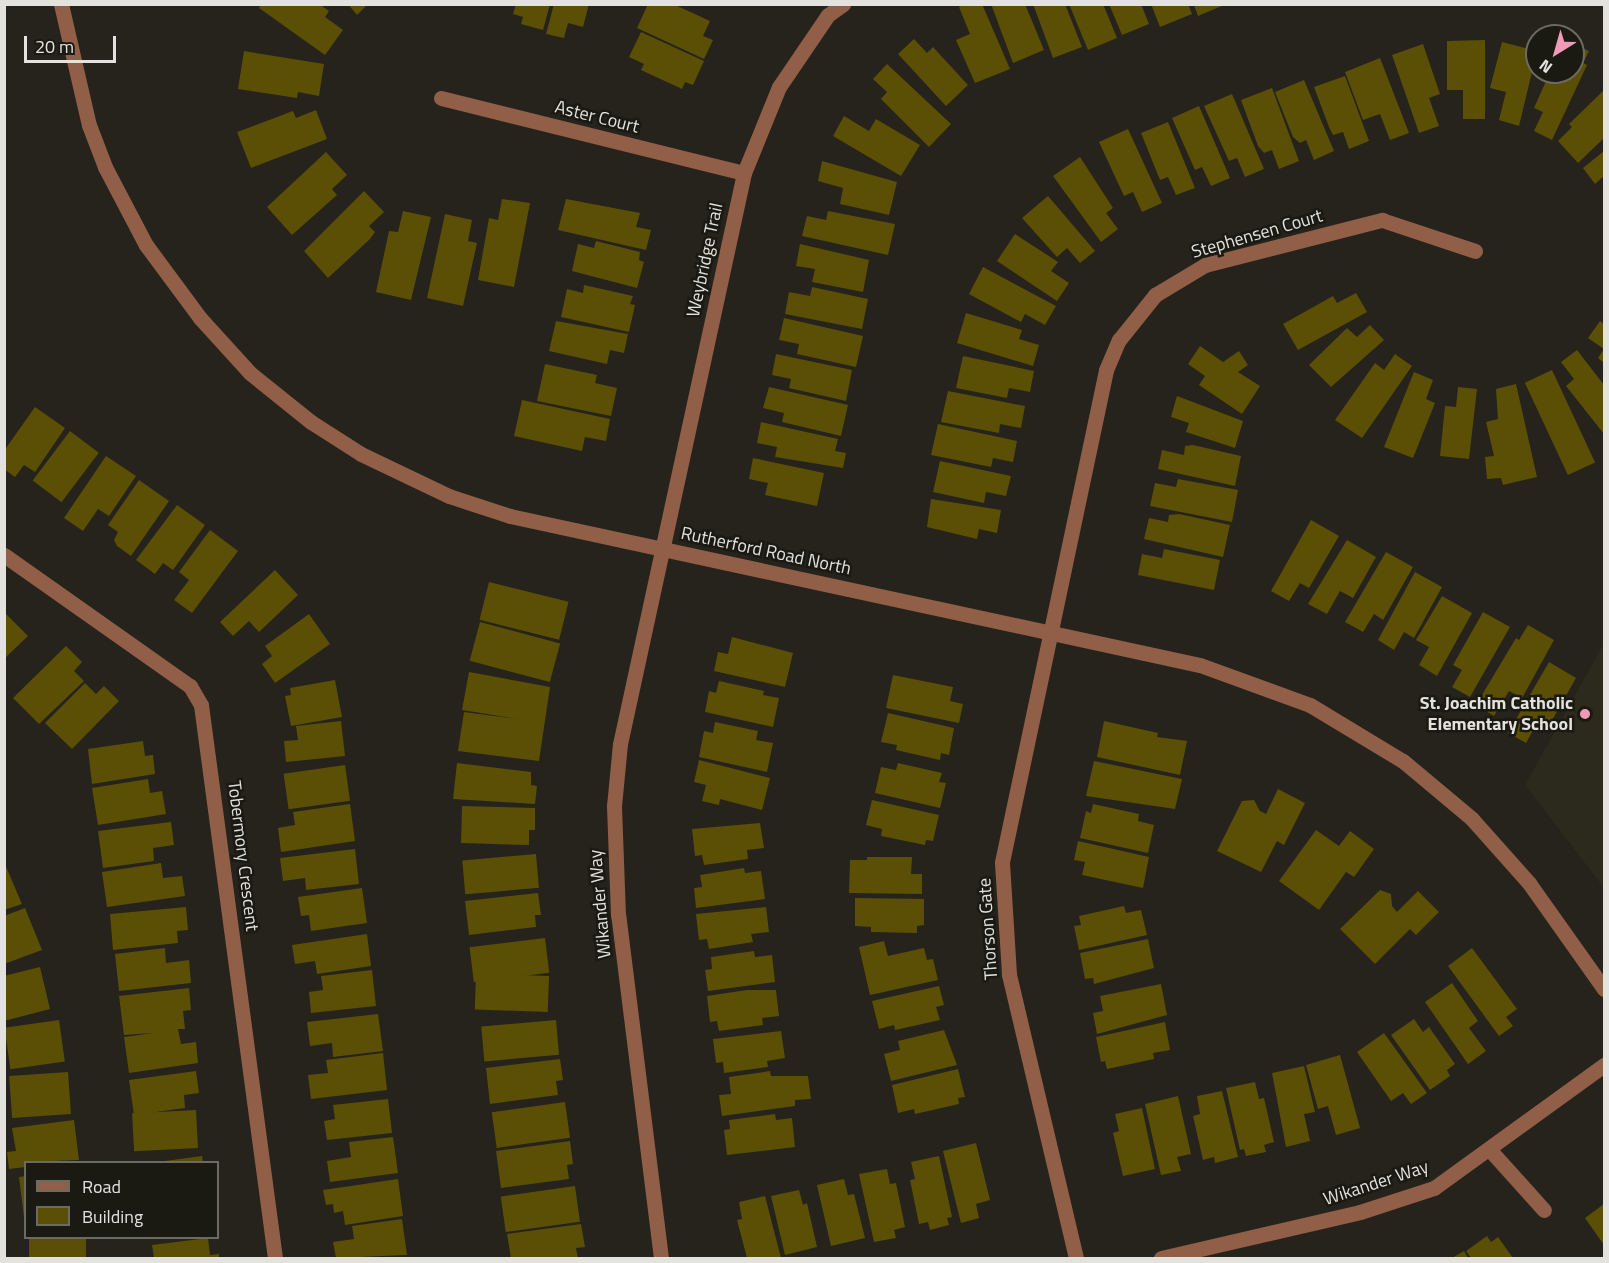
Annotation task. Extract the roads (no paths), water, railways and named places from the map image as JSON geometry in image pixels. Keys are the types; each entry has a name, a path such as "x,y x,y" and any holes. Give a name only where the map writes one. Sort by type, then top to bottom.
{"street":[{"name":"Rutherford Road North","path":"61,4 89,125 124,207 174,286 250,373 311,422 361,454 419,483 510,516 1200,665 1310,705 1375,742 1449,798 1499,846 1605,989"},
{"name":"Weybridge Trail","path":"662,549 744,173 779,87 828,15 843,4"},
{"name":"Aster Court","path":"441,98 744,173"},
{"name":"Stephensen Court","path":"1051,631 1106,370 1119,340 1155,295 1205,265 1382,220 1475,251"},
{"name":"Wikander Way","path":"661,1258 618,915 614,806 620,744 662,549"},
{"name":"Tobermory Crescent","path":"4,555 190,686 201,705 275,1258"},
{"name":"Thorson Gate","path":"1051,631 1002,862 1009,974 1076,1258"},
{"name":"Wikander Way","path":"1161,1258 1360,1212 1434,1188 1605,1065"},
{"path":"1489,1149 1544,1210"}],"place":[{"name":"St. Joachim Catholic Elementary School","path":"1585,714"}]}
